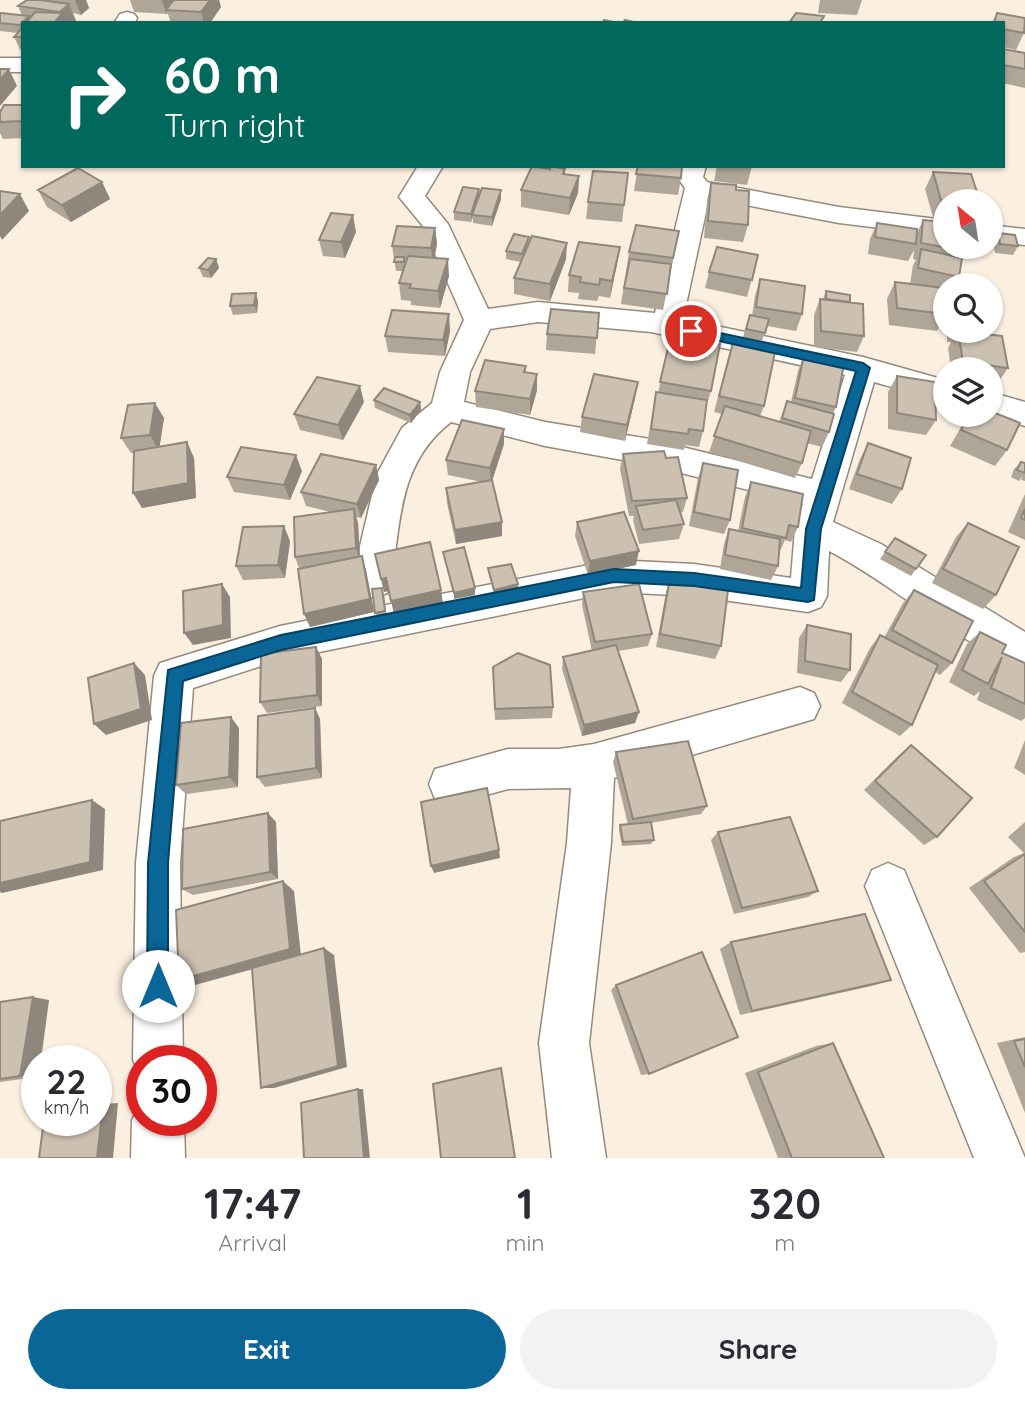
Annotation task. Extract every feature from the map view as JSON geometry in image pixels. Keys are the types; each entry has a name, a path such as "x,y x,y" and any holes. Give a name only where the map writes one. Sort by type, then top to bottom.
{"street":[{"path":"0,65 21,65"},
{"path":"374,582 377,545 391,484 410,440 446,409 455,372 479,320 435,224 412,197 430,168"},
{"path":"667,326 696,177 839,215 933,227"},
{"path":"1003,234 1025,237"},
{"path":"479,320 538,312 667,326 863,368 933,388"},
{"path":"158,1045 158,863 174,676 281,643 614,576 694,580 808,596 819,513 863,368"},
{"path":"1003,408 1025,414"},
{"path":"446,409 545,433 650,452 819,513 846,540 990,635 1025,651"},
{"path":"450,785 508,769 559,769 594,764 800,706"},
{"path":"579,1158 564,1043 589,843 594,764"},
{"path":"888,886 1001,1158"},
{"path":"158,1136 158,1158"}],"building":[{"path":"27,0 69,4 60,12 18,6"},
{"path":"174,0 210,0 201,12 166,10"},
{"path":"35,12 62,13 56,21 28,21"},
{"path":"0,13 29,16 21,21 20,25 0,23"},
{"path":"796,13 824,16 821,21 790,21"},
{"path":"997,13 1025,18 1024,33 1005,29 1005,21 995,21"},
{"path":"1005,49 1025,53 1025,69 1005,65"},
{"path":"0,69 9,69 0,80"},
{"path":"4,105 21,105 21,121 0,122 0,112"},
{"path":"78,168 102,182 62,205 38,190"},
{"path":"531,168 560,168 565,169 563,174 579,176 570,198 521,190"},
{"path":"638,168 682,168 681,178 636,174"},
{"path":"593,171 628,173 624,205 588,202"},
{"path":"933,172 971,174 976,189 938,189"},
{"path":"711,183 736,185 736,190 749,191 748,225 708,221"},
{"path":"463,187 479,189 471,214 454,212"},
{"path":"482,188 501,190 492,217 472,215"},
{"path":"0,191 20,194 0,215"},
{"path":"331,213 353,215 341,242 319,240"},
{"path":"923,220 933,221 933,245 921,243"},
{"path":"877,223 917,229 916,244 875,237"},
{"path":"636,225 679,231 673,258 629,252"},
{"path":"397,226 435,228 431,248 392,246"},
{"path":"514,234 529,237 522,254 506,251"},
{"path":"1003,234 1015,235 1018,246 1003,244"},
{"path":"532,236 567,243 550,284 514,278"},
{"path":"579,242 620,247 612,281 600,279 599,285 580,282 581,277 569,275"},
{"path":"717,247 758,255 752,280 709,272"},
{"path":"921,249 933,252 933,259 962,259 960,273 941,273 918,268"},
{"path":"408,256 448,259 438,291 409,288 411,284 399,283"},
{"path":"395,257 404,257 404,262 394,262"},
{"path":"208,258 216,259 208,270 199,268"},
{"path":"630,259 671,264 667,294 624,288"},
{"path":"760,279 805,286 802,314 756,307"},
{"path":"895,282 933,287 933,312 897,308"},
{"path":"826,291 850,295 850,302 826,299"},
{"path":"256,293 254,305 230,306 232,294"},
{"path":"820,299 863,304 864,336 821,331"},
{"path":"551,309 599,313 597,338 547,334"},
{"path":"392,310 449,314 443,340 385,336"},
{"path":"750,315 769,319 765,333 746,329"},
{"path":"671,335 720,344 711,391 660,382"},
{"path":"734,339 776,347 764,406 719,396"},
{"path":"1003,341 1008,368 1003,367 1003,357 962,357 960,343"},
{"path":"804,355 844,364 836,407 795,398"},
{"path":"485,360 526,366 524,372 537,374 530,399 475,391"},
{"path":"594,374 638,382 627,425 582,417"},
{"path":"897,376 933,382 933,419 897,413"},
{"path":"317,377 360,386 338,425 294,414"},
{"path":"384,388 420,402 410,415 374,400"},
{"path":"656,392 707,400 703,431 689,429 688,434 651,429"},
{"path":"787,401 834,414 829,432 782,418"},
{"path":"155,403 150,435 121,438 128,405"},
{"path":"725,406 811,431 802,463 714,436"},
{"path":"1003,416 1020,423 1007,450 961,430 963,427 1003,427"},
{"path":"462,420 504,429 490,468 446,460"},
{"path":"187,442 188,483 133,493 134,451"},
{"path":"868,443 911,458 902,489 857,474"},
{"path":"241,447 296,455 284,485 227,477"},
{"path":"664,451 666,458 678,457 687,498 632,501 623,454"},
{"path":"321,454 376,465 357,504 301,492"},
{"path":"1021,462 1025,463 1025,473 1017,470"},
{"path":"703,463 738,470 730,520 694,512"},
{"path":"492,480 502,522 455,530 446,488"},
{"path":"751,482 803,494 798,527 789,525 786,538 742,528"},
{"path":"676,500 684,524 643,530 636,506"},
{"path":"354,509 356,548 295,557 294,517"},
{"path":"624,512 639,551 590,561 577,522"},
{"path":"968,523 1019,547 996,595 943,569"},
{"path":"284,526 278,565 236,566 243,527"},
{"path":"729,529 780,539 778,566 725,555"},
{"path":"895,538 926,555 916,569 885,552"},
{"path":"430,542 441,590 391,601 386,578 381,579 375,554"},
{"path":"464,547 475,588 454,593 443,552"},
{"path":"362,556 370,599 304,614 298,569"},
{"path":"511,564 518,584 494,590 488,568"},
{"path":"670,578 728,590 721,646 660,634"},
{"path":"222,584 223,625 184,633 183,591"},
{"path":"639,584 652,634 595,642 583,592"},
{"path":"382,588 385,611 375,613 372,589"},
{"path":"914,590 973,621 952,663 892,630"},
{"path":"807,625 851,634 850,670 805,661"},
{"path":"980,632 1006,645 1002,653 1025,663 1025,704 991,688 1002,657 988,684 962,670"},
{"path":"880,635 938,665 912,725 852,692"},
{"path":"616,645 639,712 584,725 563,657"},
{"path":"316,647 317,695 260,702 261,654"},
{"path":"518,653 550,665 553,707 495,709 493,667"},
{"path":"134,663 141,709 94,724 88,678"},
{"path":"315,708 316,768 257,777 258,716"},
{"path":"231,717 229,777 176,785 181,723"},
{"path":"688,741 707,806 633,819 616,752"},
{"path":"911,745 972,798 937,837 875,781"},
{"path":"487,788 499,850 431,866 421,802"},
{"path":"92,800 90,862 0,883 0,821"},
{"path":"268,813 270,872 182,889 183,829"},
{"path":"790,817 818,891 742,908 718,832"},
{"path":"651,822 654,840 623,842 620,825"},
{"path":"1025,854 1025,932 984,881"},
{"path":"283,881 290,949 179,980 176,910"},
{"path":"865,914 891,980 752,1011 731,942"},
{"path":"324,948 338,1066 261,1088 252,968"},
{"path":"702,952 738,1037 649,1074 616,985"},
{"path":"33,997 25,1045 21,1045 20,1076 0,1079 0,1002"},
{"path":"1025,1039 1025,1067 1014,1041"},
{"path":"833,1043 884,1158 792,1158 758,1072"},
{"path":"501,1068 515,1158 441,1158 433,1084"},
{"path":"358,1089 364,1158 304,1158 301,1103"},
{"path":"42,1136 99,1136 97,1158 39,1158"}],"route":[{"path":"158,986 158,863 174,676 281,643 614,576 694,580 808,596 813,529 863,368 691,331"}]}
